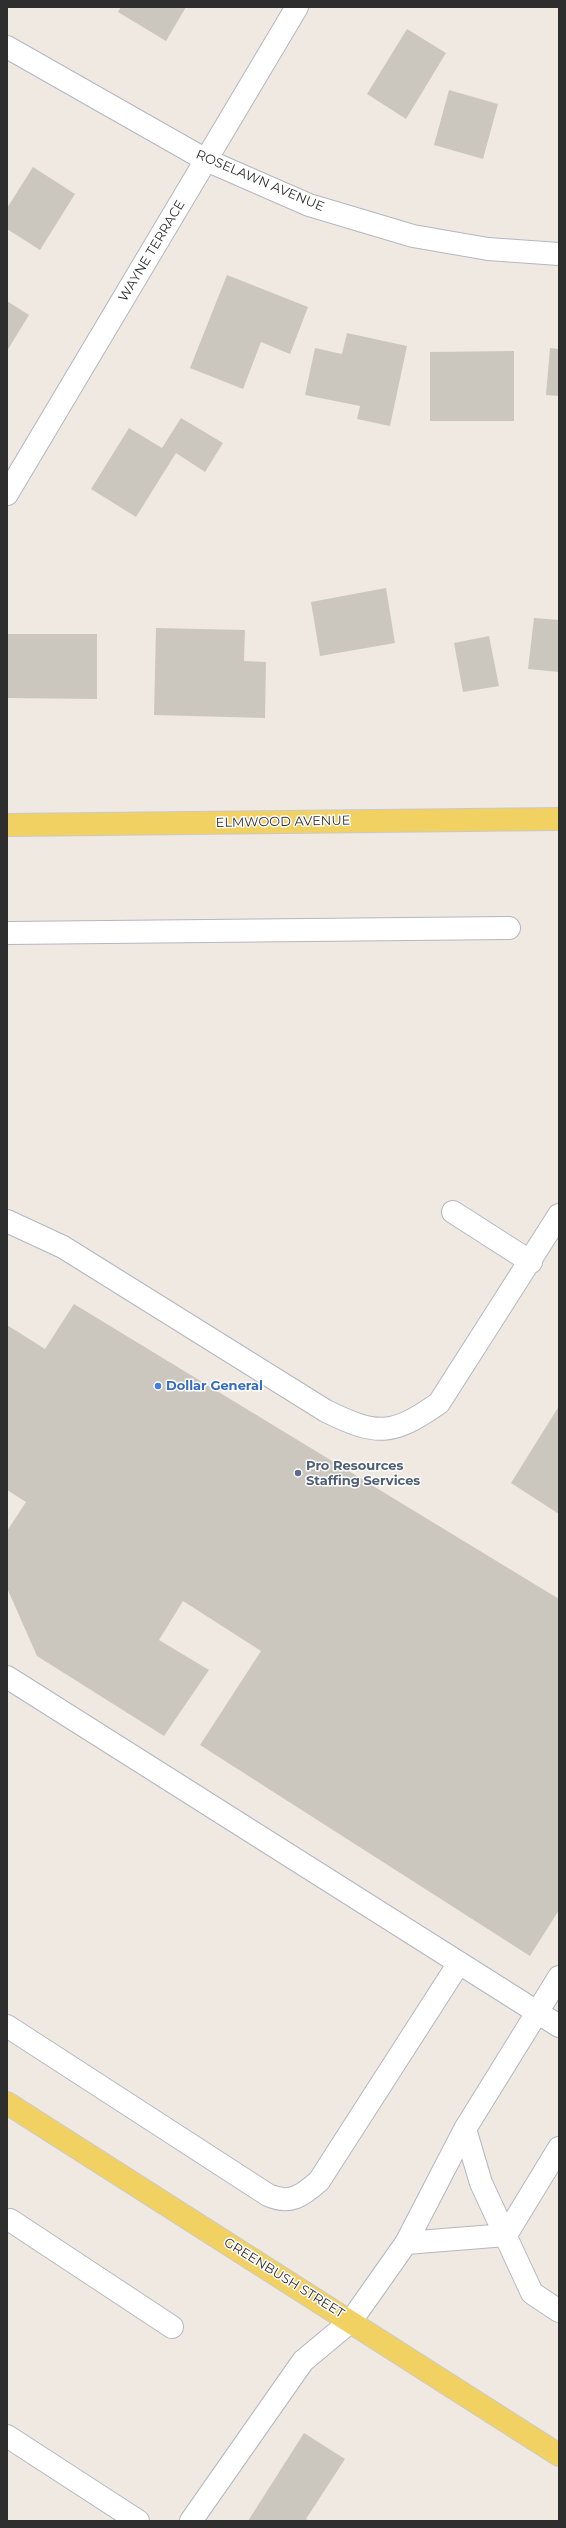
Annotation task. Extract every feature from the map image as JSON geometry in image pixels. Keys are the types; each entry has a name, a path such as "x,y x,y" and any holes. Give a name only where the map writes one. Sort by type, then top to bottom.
{"main road":[{"name":"ELMWOOD AVENUE","path":"7,825 559,819"},
{"name":"GREENBUSH STREET","path":"7,2103 351,2321 559,2456"}],"street":[{"name":"WAYNE TERRACE","path":"7,494 297,7"},
{"name":"ROSELAWN AVENUE","path":"7,47 206,160 309,205 413,236 488,249 559,254"},
{"path":"9,933 509,928"},
{"path":"453,1212 531,1262"},
{"path":"7,1221 63,1247 326,1411 357,1426 390,1430 415,1420 439,1403 531,1262 559,1215"},
{"path":"7,1677 559,2026"},
{"path":"7,2026 208,2156 280,2200 292,2199 306,2192 319,2181 459,1963"},
{"path":"191,2521 303,2361 351,2321 406,2243 465,2129 559,1977"},
{"path":"465,2129 481,2183 532,2293 559,2311"},
{"path":"506,2235 559,2148"},
{"path":"10,2220 172,2327"},
{"path":"406,2243 506,2235"},
{"path":"7,2436 138,2521"}],"building":[{"path":"121,7 186,7 166,41 118,12"},
{"path":"407,29 446,53 406,119 367,94"},
{"path":"449,90 498,104 483,159 434,145"},
{"path":"33,167 75,194 40,250 7,229 7,208"},
{"path":"227,275 308,307 290,354 261,342 243,389 190,368"},
{"path":"7,301 29,315 7,351"},
{"path":"347,333 407,346 390,426 357,419 360,406 305,395 315,348 342,354"},
{"path":"550,348 559,349 559,396 546,395"},
{"path":"514,351 514,421 430,421 430,352"},
{"path":"181,418 223,443 205,472 176,453 136,517 91,489 129,428 162,448"},
{"path":"386,588 395,643 320,656 311,602"},
{"path":"534,618 559,620 559,672 528,669"},
{"path":"156,628 245,630 244,661 266,662 265,718 154,715"},
{"path":"7,634 97,634 97,699 7,698"},
{"path":"489,636 499,686 463,692 454,643"},
{"path":"74,1304 559,1599 559,1910 530,1956 200,1745 261,1651 183,1601 159,1640 209,1670 164,1736 37,1656 7,1588 7,1531 26,1502 7,1490 7,1325 45,1349"},
{"path":"559,1406 559,1514 511,1483"},
{"path":"304,2433 345,2459 306,2519 310,2521 248,2521"}],"place":[{"name":"Dollar General","path":"158,1386"},
{"name":"Pro Resources Staffing Services","path":"298,1473"}]}
